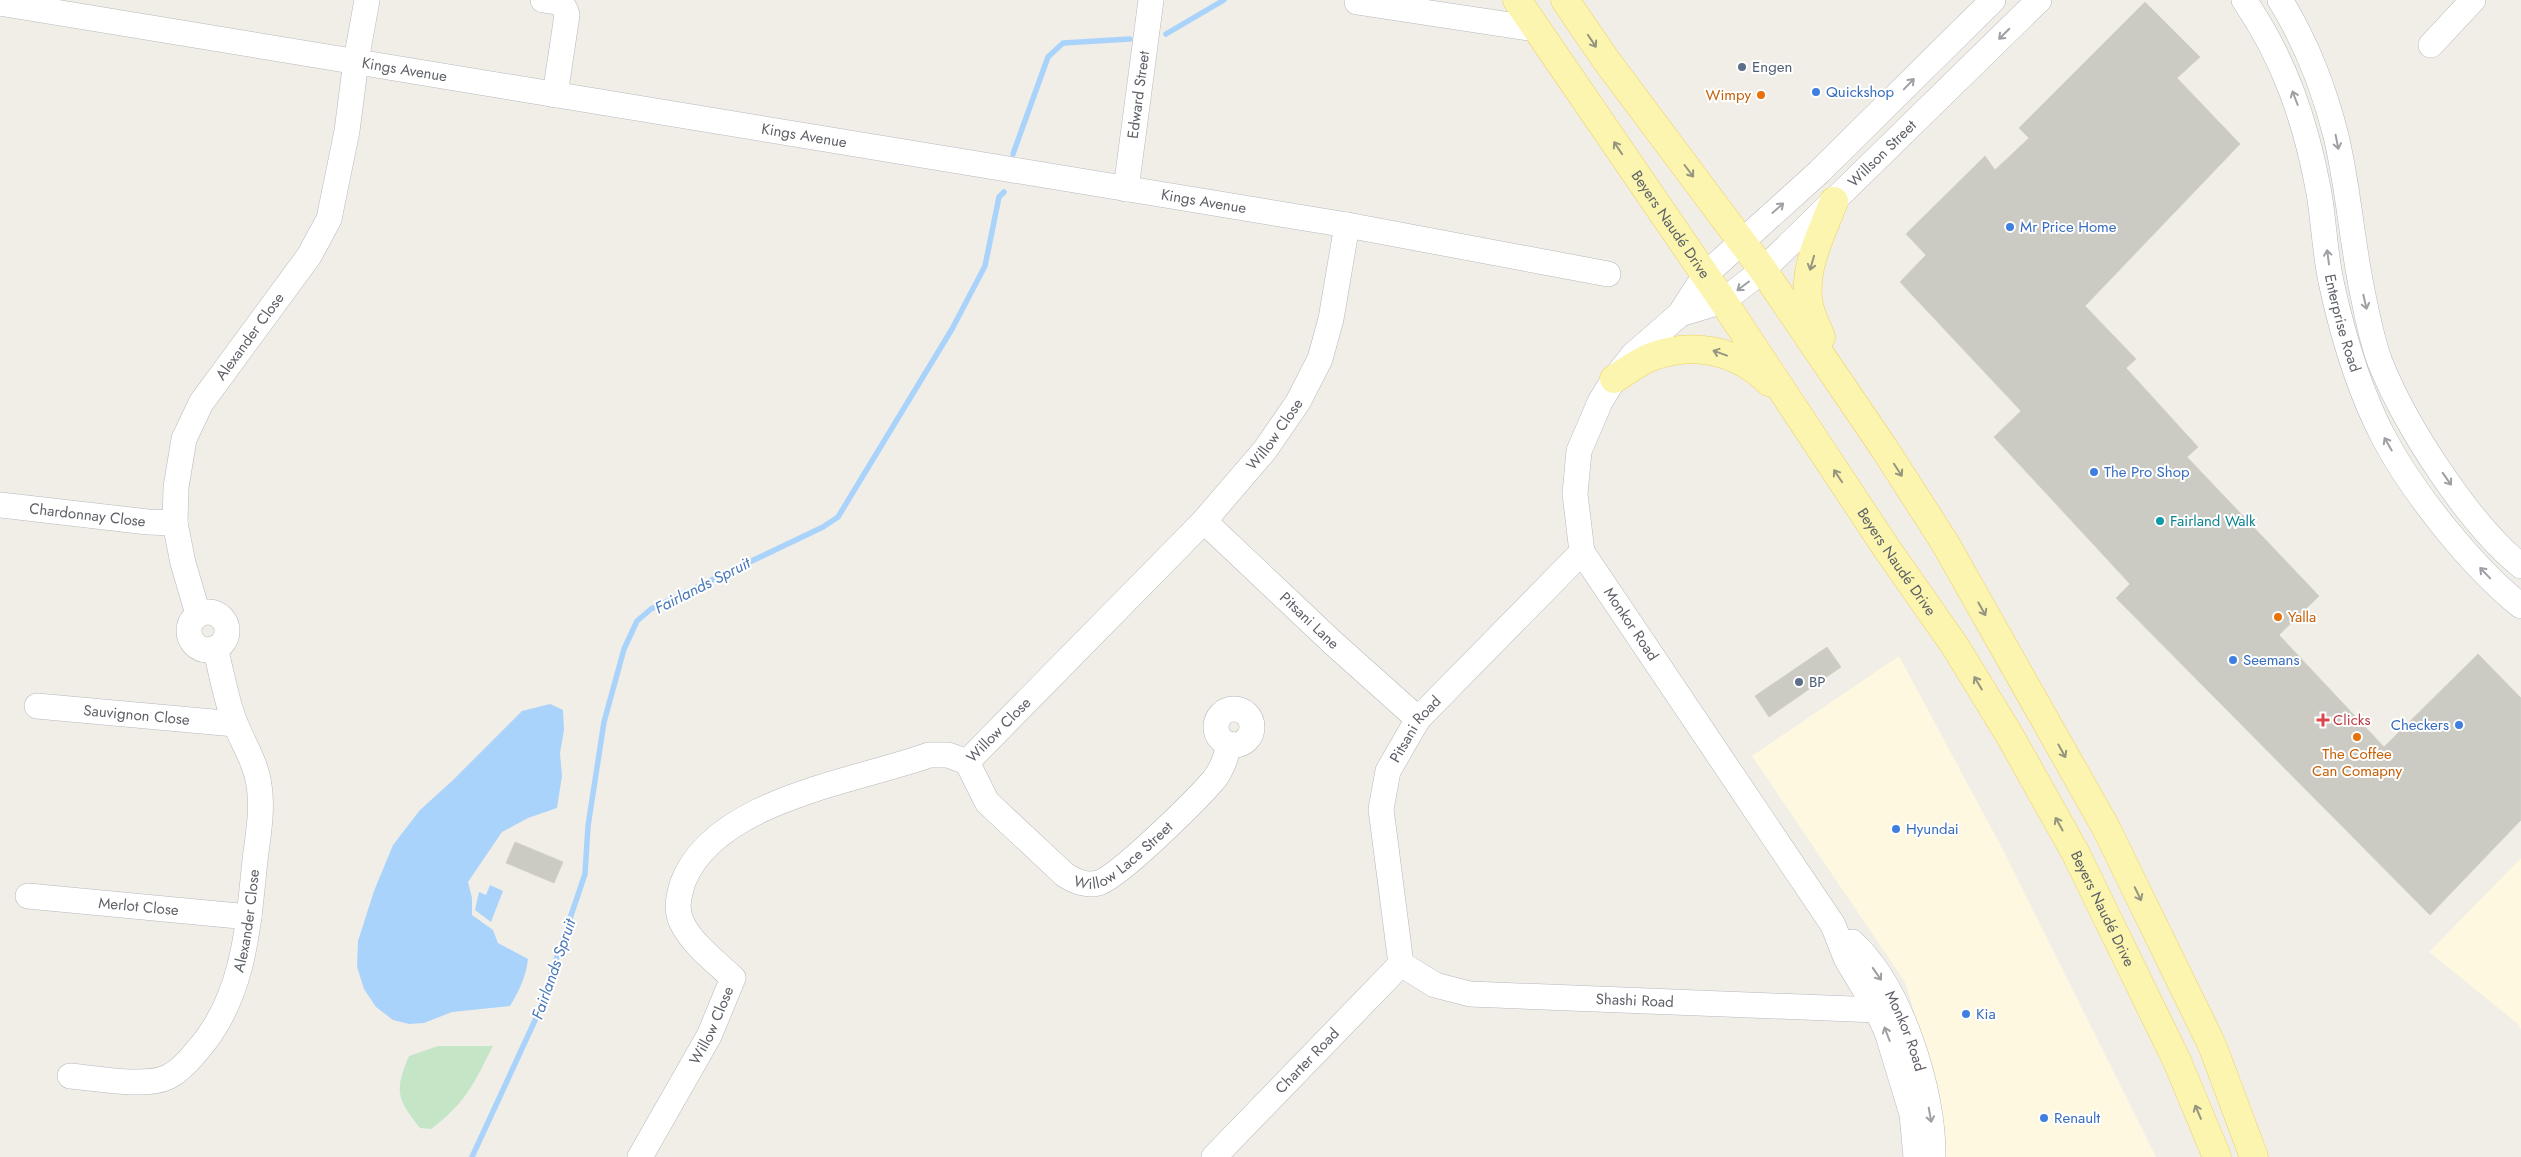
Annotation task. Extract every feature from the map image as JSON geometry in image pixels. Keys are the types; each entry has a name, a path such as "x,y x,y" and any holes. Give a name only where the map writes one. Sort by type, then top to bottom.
{"main road":[{"name":"Beyers Naudé Drive","path":"1517,0 1723,301 1887,549 1956,646 2010,736 2074,852 2177,1061 2217,1157"},
{"path":"1565,0 1606,60 1763,270 1884,448 1945,543 2105,826 2212,1045 2254,1157"},
{"path":"1834,201 1810,267 1807,286 1809,307 1822,339 1884,448"},
{"path":"1614,379 1650,357 1683,348 1700,348 1715,351 1746,365 1765,377 1788,400"}],"street":[{"name":"Alexander Close","path":"70,1076 147,1081 166,1078 183,1068 203,1045 220,1020 234,990 244,954 250,917 260,807 259,785 247,746 235,724 215,648 226,637 225,622 213,612 198,614 183,563 175,523 180,452 192,418 216,382 309,256 329,219 347,131 356,61 367,0"},
{"path":"543,0 560,3 566,8 567,15 555,95"},
{"name":"Edward Street","path":"1126,189 1151,0"},
{"name":"Willson Street","path":"1704,275 1819,172 1993,0"},
{"name":"Willson Street","path":"1723,301 1763,270 2039,0"},
{"name":"Enterprise Road","path":"2244,0 2264,28 2301,112 2319,193 2331,284 2348,351 2384,438 2403,468 2454,538 2482,570 2521,606"},
{"name":"Enterprise Road","path":"2280,0 2303,42 2323,90 2336,137 2364,300 2380,361 2410,424 2444,476 2482,525 2521,566"},
{"path":"2431,45 2473,0"},
{"path":"1357,2 1536,29"},
{"name":"Kings Avenue","path":"0,3 1347,225 1608,274"},
{"name":"Willow Close","path":"640,1157 709,1036 733,978 689,935 681,921 678,906 680,892 687,874 697,858 716,836 728,827 776,802 929,755 948,754 967,762 1204,520 1265,450 1298,402 1320,359 1331,319 1347,225"},
{"name":"Monkor Road","path":"1704,275 1680,314 1633,355 1614,379 1600,402 1579,450 1575,494 1582,552 1833,925 1846,958 1877,1010 1894,1053 1910,1106 1915,1132 1916,1157"},
{"name":"Monkor Road","path":"1680,314 1723,301"},
{"name":"Chardonnay Close","path":"0,504 148,522 175,523"},
{"name":"Pitsani Lane","path":"1204,520 1332,642 1418,719"},
{"name":"Pitsani Road","path":"1401,964 1381,809 1388,771 1418,719 1582,552"},
{"name":"Sauvignon Close","path":"37,706 235,724"},
{"name":"Willow Lace Street","path":"967,762 987,802 1065,875 1076,882 1089,884 1099,883 1111,878 1128,864 1212,782 1225,761 1229,744"},
{"name":"Merlot Close","path":"28,896 250,917"},
{"name":"Monkor Road","path":"1833,925 1859,948 1896,1005 1906,1028 1927,1101 1933,1157"},
{"name":"Shashi Road","path":"1401,964 1435,985 1470,994 1877,1010"},
{"name":"Charter Road","path":"1214,1157 1401,964"}],"shaded area":[{"path":"1899,656 2002,848 2156,1157 1934,1157 1935,1080 1905,982 1752,756"},
{"path":"2521,858 2521,1030 2518,1024 2429,952"}],"green space":[{"path":"438,1046 493,1046 468,1092 453,1110 431,1129 420,1128 402,1102 400,1094 401,1078 409,1056"}],"water":[{"path":"550,704 563,710 564,730 560,753 562,776 557,808 528,818 502,832 468,882 472,898 472,915 493,930 498,943 528,959 526,972 519,989 510,1006 452,1012 424,1023 409,1024 393,1020 376,1007 364,989 357,967 358,941 374,891 393,845 420,810 522,711"},
{"path":"490,885 503,891 491,922 475,910 479,892 486,895"}],"building":[{"name":"Fairland Walk","path":"2145,2 2200,57 2177,78 2240,144 2085,306 2136,359 2126,368 2198,447 2187,457 2319,596 2279,635 2384,747 2478,654 2521,698 2521,820 2430,915 2116,598 2130,584 1994,437 2021,411 1900,282 1926,255 1906,234 1985,156 1995,170 2029,138 2019,128"},
{"path":"1827,647 1841,667 1769,717 1755,696"},
{"path":"515,842 563,862 554,883 506,863"}],"waterway":[{"name":"Fairlands Spruit","path":"1166,34 1224,0"},
{"name":"Fairlands Spruit","path":"1013,154 1048,57 1063,43 1130,39"},
{"name":"Fairlands Spruit","path":"472,1157 537,1016 585,874 588,826 604,722 624,649 637,621 651,609 823,527 838,517 952,329 985,266 999,197 1004,192"}],"place":[{"name":"Engen","path":"1742,67"},
{"name":"Quickshop","path":"1816,92"},
{"name":"Wimpy","path":"1761,95"},
{"name":"Mr Price Home","path":"2010,227"},
{"name":"The Pro Shop","path":"2094,472"},
{"name":"Fairland Walk","path":"2160,521"},
{"name":"Yalla","path":"2278,617"},
{"name":"Seemans","path":"2233,660"},
{"name":"BP","path":"1799,682"},
{"name":"Clicks","path":"2323,720"},
{"name":"Checkers","path":"2459,725"},
{"name":"The Coffee Can Comapny","path":"2357,737"},
{"name":"Hyundai","path":"1896,829"},
{"name":"Kia","path":"1966,1014"},
{"name":"Renault","path":"2044,1118"}]}
